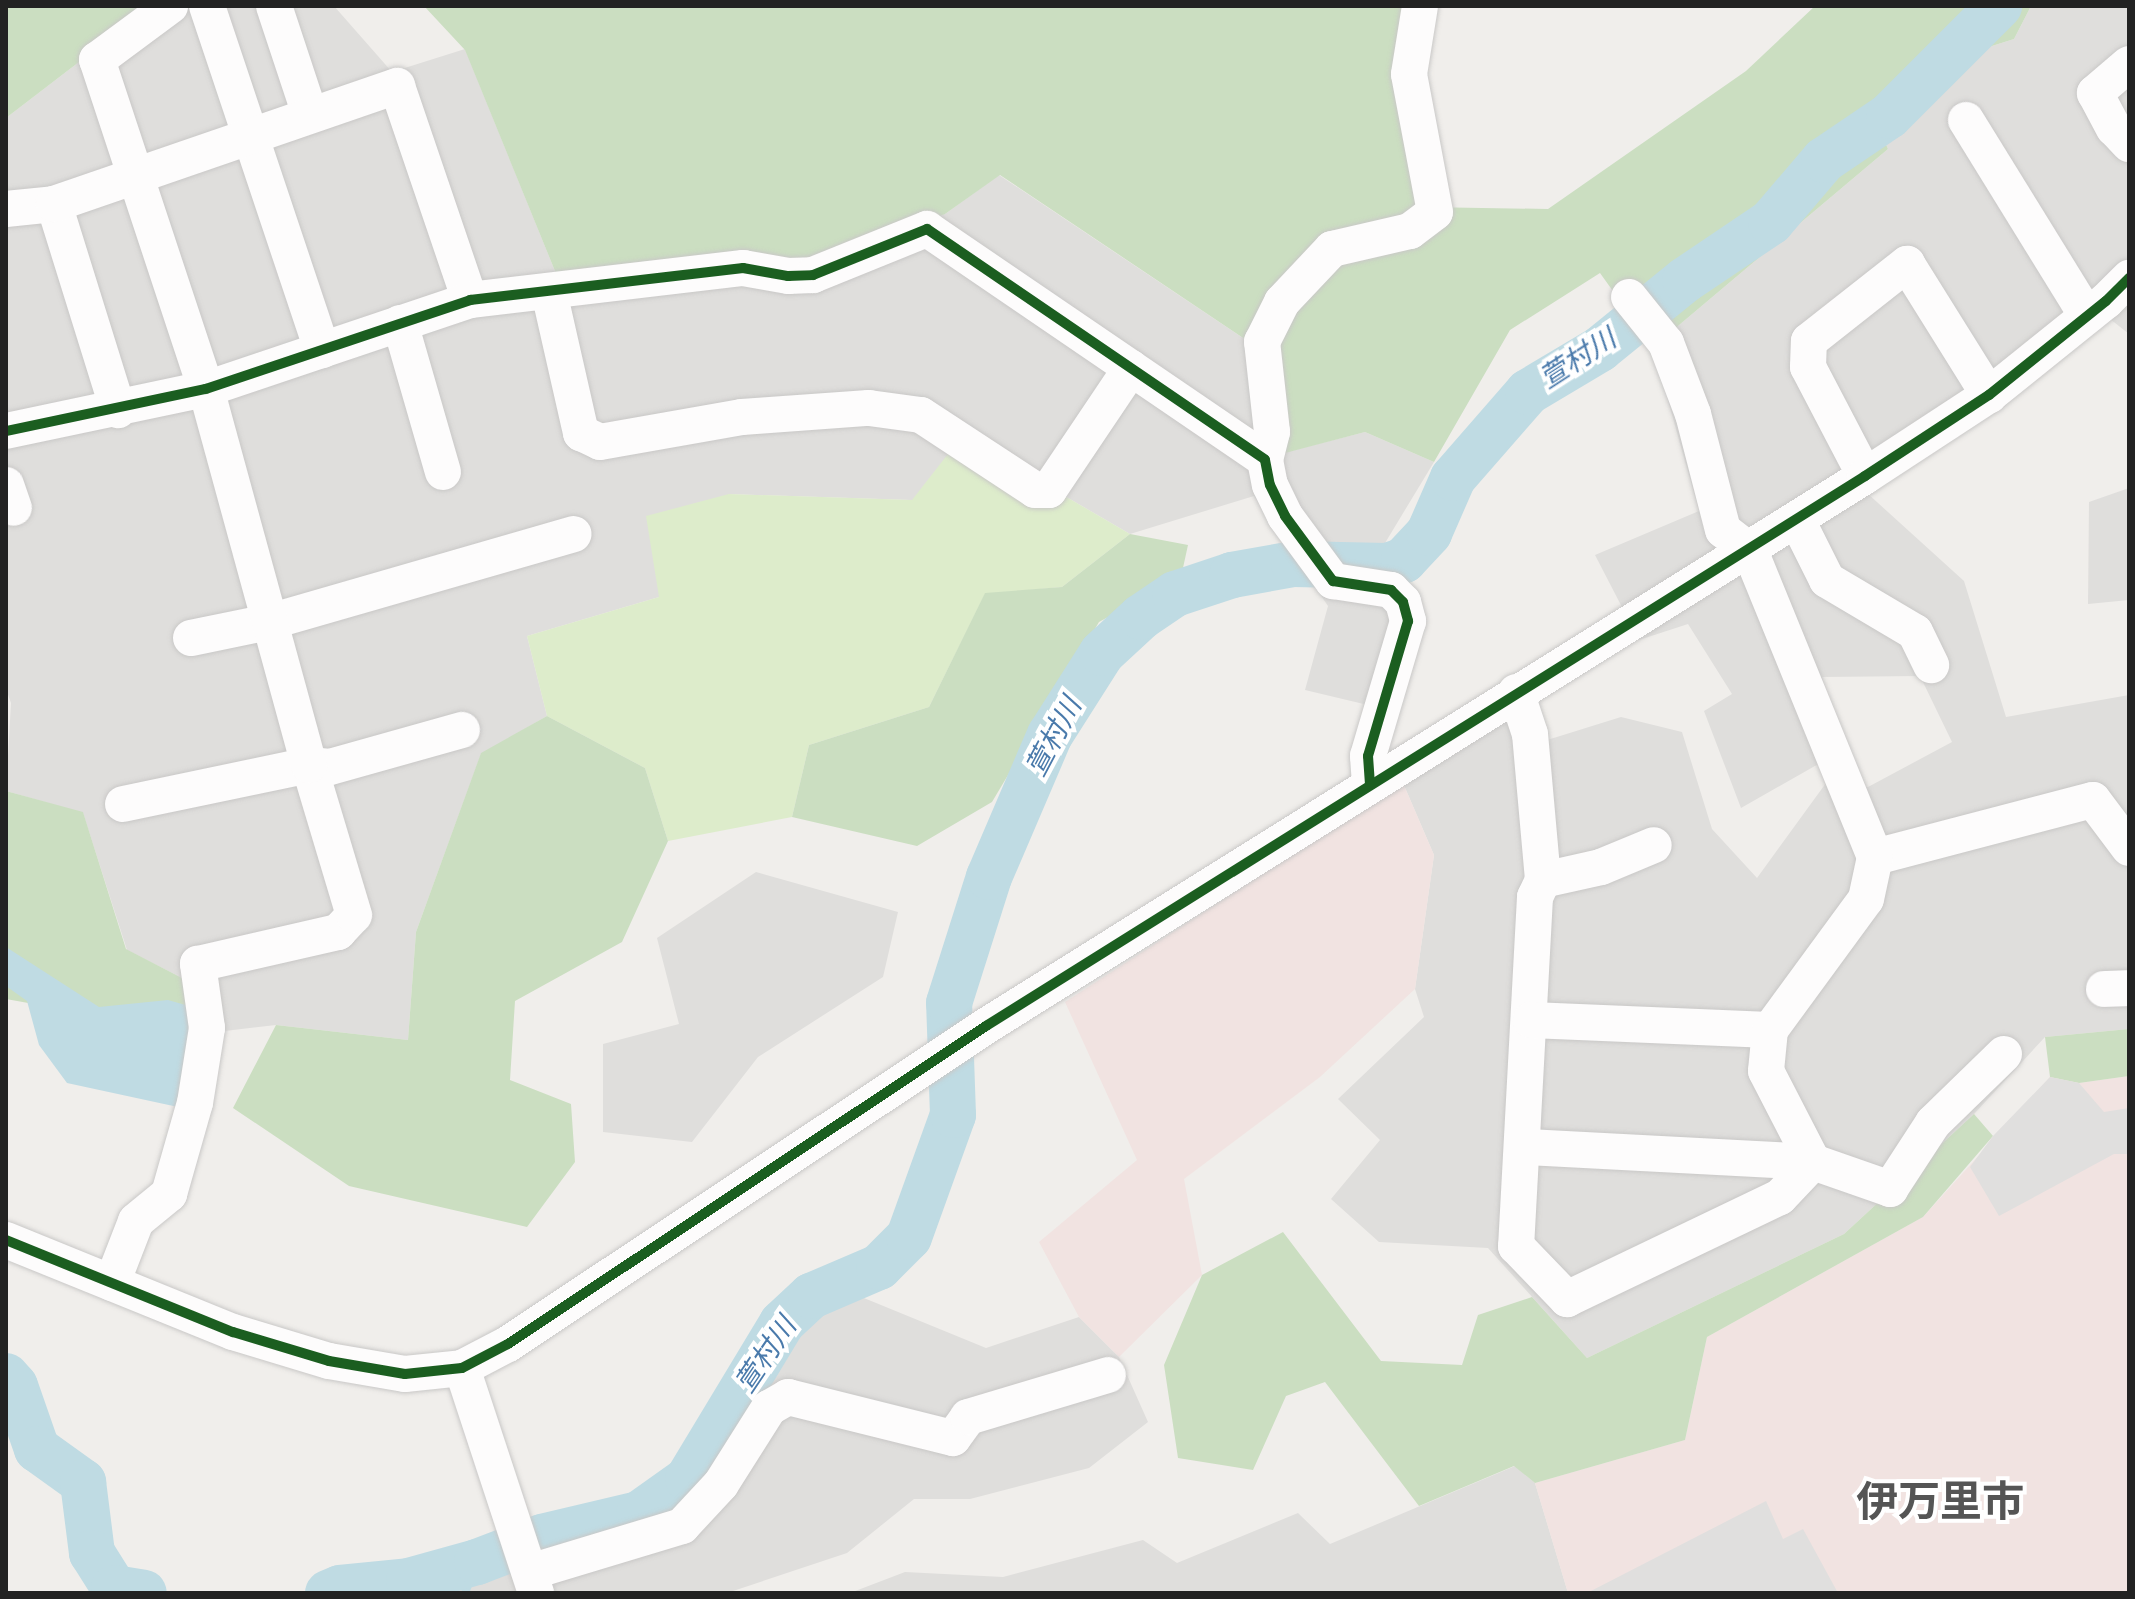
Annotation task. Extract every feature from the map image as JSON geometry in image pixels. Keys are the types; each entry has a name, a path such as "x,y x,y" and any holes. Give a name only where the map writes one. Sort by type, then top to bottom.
{"street":[{"path":"112,1283 136,1221 169,1194 195,1103 207,1028 198,964 338,932 354,915 309,765 206,389 97,60 170,6"},
{"path":"207,6 322,350"},
{"path":"274,6 310,115"},
{"path":"1370,784 1368,756 1408,621 1403,602 1391,590 1333,581 1302,544 1270,485 1265,460 1272,432 1262,342 1282,302 1332,249 1410,231 1435,212 1409,74 1420,6"},
{"path":"2129,64 2095,93 2114,128 2129,144"},
{"path":"6,209 54,204 397,86 470,300"},
{"path":"6,1240 233,1332 329,1361 405,1374 462,1368 508,1344 972,1035 1516,692 1750,551 1989,395 2113,303 1966,120"},
{"path":"54,204 118,410"},
{"path":"6,431 118,410 206,389 470,300 743,268 788,276 813,275 927,229 1265,460"},
{"path":"1865,476 1808,367 1809,341 1907,264 1989,395"},
{"path":"549,292 581,433 600,442 742,417 869,408 921,415 1035,490 1049,490 1131,368"},
{"path":"1629,297 1666,343 1693,414 1723,530 1750,551 1875,857 1866,899 1770,1030 1766,1071 1813,1162"},
{"path":"400,323 443,472"},
{"path":"1797,520 1827,580 1915,632 1931,665"},
{"path":"191,638 269,622 574,534"},
{"path":"1516,692 1530,734 1543,880 1535,897 1531,1020 1516,1246 1567,1299 1780,1197 1813,1162"},
{"path":"123,804 309,765 330,767 462,730"},
{"path":"1875,857 2093,800 2129,848"},
{"path":"1543,880 1601,867 1654,845"},
{"path":"1531,1020 1770,1030"},
{"path":"1522,1147 1813,1162 1890,1189 1933,1123 2004,1054"},
{"path":"462,1368 533,1583 682,1526 721,1484 769,1408 788,1397 953,1438 968,1417 1108,1375"}],"shaded area":[{"path":"152,6 334,6 392,72 465,49 557,276 945,214 999,175 1270,356 1286,452 1365,432 1434,462 1382,548 1420,606 1393,711 1305,690 1328,606 1254,496 1130,534 1063,495 912,500 729,494 659,597 527,636 547,716 481,754 416,932 408,1040 276,1025 200,1034 182,978 127,950 83,813 6,791 11,703 6,689 6,118"},
{"path":"2031,6 2129,6 2129,334 2105,315 2003,408 1867,493 1964,581 2006,717 2129,695 2129,1029 2045,1037 1974,1114 1844,1234 1587,1358 1488,1248 1379,1242 1331,1199 1380,1140 1338,1099 1424,1017 1415,989 1434,855 1403,783 1535,703 1544,741 1621,717 1682,732 1712,829 1757,878 1826,783 1868,787 1952,742 1920,676 1822,677 1843,750 1741,808 1704,711 1732,694 1688,624 1639,640 1595,555 1699,511 1653,347 1888,149 1880,131 1973,52 2014,39"},
{"path":"2129,488 2129,600 2088,604 2089,502"},
{"path":"1403,783 1434,855 1415,989 1320,1077 1184,1179 1202,1275 1119,1357 1079,1317 1039,1242 1137,1160 1065,1002"},
{"path":"756,872 898,912 883,977 758,1057 692,1142 603,1132 603,1044 679,1024 657,938"},
{"path":"2129,1076 2129,1593 1568,1593 1535,1483 1685,1440 1707,1337 1923,1217 2050,1077 2079,1083"},
{"path":"2050,1077 2079,1083 2104,1112 2129,1108 2129,1154 2114,1154 1999,1216 1970,1167 1993,1136"},
{"path":"859,1296 986,1348 1079,1317 1119,1357 1148,1422 1089,1468 970,1499 914,1499 847,1553 727,1593 346,1593 419,1587 672,1513 806,1320"},
{"path":"1515,1466 1535,1483 1568,1593 850,1593 905,1572 1003,1577 1143,1540 1177,1563 1298,1513 1330,1544"},
{"path":"1766,1501 1783,1539 1803,1529 1838,1593 1587,1593"}],"green space":[{"path":"6,6 152,6 6,118"},
{"path":"424,6 1409,6 1424,207 1548,209 1746,71 1815,6 2031,6 2014,39 1973,52 1880,131 1888,149 1653,347 1600,273 1510,330 1434,462 1365,432 1285,453 1270,356 1000,175 945,214 814,265 557,276 465,50"},
{"path":"955,445 1063,495 1130,534 1062,587 985,594 929,707 809,745 792,817 668,841 645,768 547,716 527,636 659,597 646,516 729,494 912,500"},
{"path":"1130,534 1188,545 1181,577 1099,622 992,802 917,846 792,817 809,745 929,707 985,593 1062,587"},
{"path":"547,716 645,768 668,841 622,942 515,1001 510,1080 571,1104 575,1162 527,1227 349,1186 233,1108 276,1025 408,1040 416,932 481,753"},
{"path":"6,791 83,812 126,949 182,978 200,1034 6,999"},
{"path":"2129,1029 2129,1076 2079,1083 2050,1077 2045,1037"},
{"path":"1974,1114 1993,1136 1923,1217 1707,1337 1685,1440 1535,1483 1514,1466 1419,1506 1325,1382 1286,1396 1253,1470 1178,1458 1164,1365 1202,1275 1283,1232 1381,1361 1462,1365 1478,1315 1532,1297 1587,1358 1844,1234"}],"water":[{"path":"6,947 99,1007 168,1000 189,1006 193,1047 178,1107 67,1083 39,1045 27,1001 6,986"}],"waterway":[{"name":"萱村川","path":"328,1593 340,1588 409,1581 477,1562 542,1537 639,1514 688,1479 782,1323 811,1296 879,1267 909,1237 953,1115 949,1003 989,877 1050,735 1102,653 1141,617 1175,594 1232,575 1294,564 1387,566 1404,560 1429,533 1453,478 1528,392 1600,349 1685,280 1771,222 1824,160 1889,116 1999,6"},
{"name":"萱村川","path":"6,1376 15,1386 37,1449 83,1482 92,1553 114,1588 144,1593"},
{"path":"465,1593 477,1562"}],"cycle path":[{"path":"6,431 206,389 470,300 743,268 788,276 813,275 927,229 1265,460 1270,485 1285,516 1333,581 1391,590 1403,602 1408,621 1368,756 1370,784"},
{"path":"6,1240 233,1332 329,1361 405,1374 462,1368 508,1344 986,1026 1865,476 1989,395 2106,301 2129,278"}],"district":[{"name":"伊万里市","path":"1940,1502"}]}
